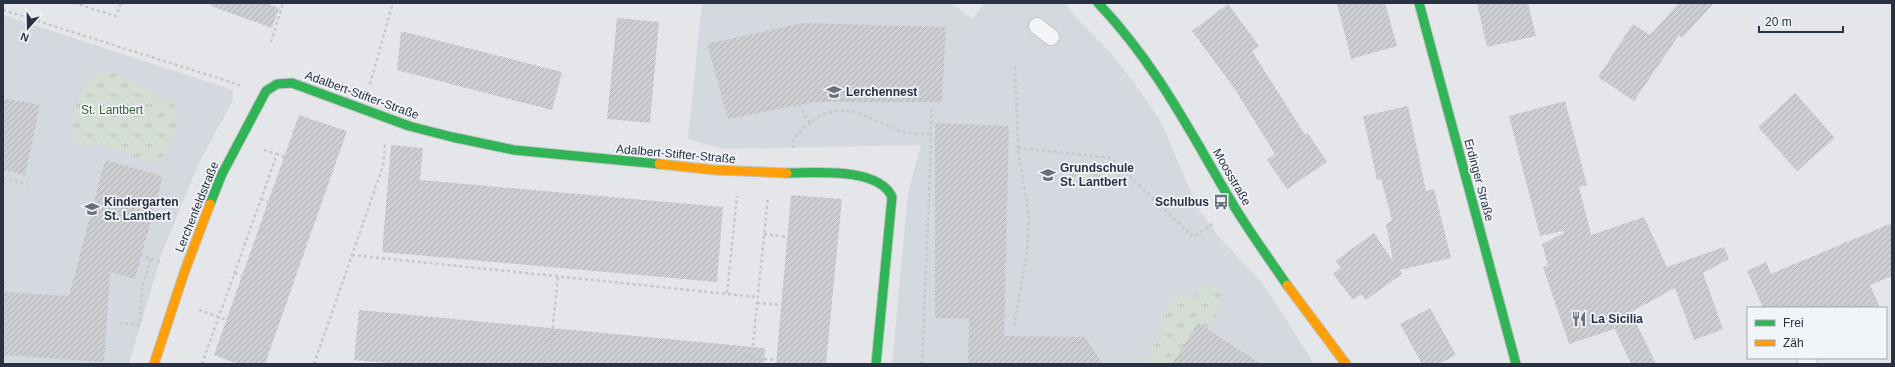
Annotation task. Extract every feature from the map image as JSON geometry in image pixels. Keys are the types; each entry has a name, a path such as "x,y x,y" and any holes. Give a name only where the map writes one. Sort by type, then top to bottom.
{"street":[{"name":"Moosstraße","path":"1098,3 1124,30 1144,57 1180,113 1249,229 1346,364"},
{"name":"Erdinger Straße","path":"1419,3 1516,364"},
{"name":"Adalbert-Stifter-Straße","path":"266,91 277,84 292,83 387,118 452,137 514,150 740,171 770,173 859,174 880,181 889,190 892,197 876,364"},
{"name":"Lerchenfeldstraße","path":"154,364 184,273 222,174 266,91"}],"lane":[{"path":"1037,26 1051,37"}],"path":[{"path":"74,3 116,16 121,3"},
{"path":"270,42 284,3"},
{"path":"368,88 393,3"},
{"path":"3,10 247,87 266,91"},
{"path":"1014,326 1027,252 1029,216 1018,148 1015,66"},
{"path":"798,105 810,123"},
{"path":"922,364 931,134 930,109"},
{"path":"793,150 793,139 810,123 825,114 842,112 861,114 902,132 931,134"},
{"path":"314,364 383,166 387,118"},
{"path":"1018,148 1111,158 1193,237 1216,221"},
{"path":"262,149 284,157"},
{"path":"202,364 277,154"},
{"path":"727,293 740,171"},
{"path":"751,364 770,173"},
{"path":"3,178 28,184"},
{"path":"261,199 268,202"},
{"path":"764,234 787,238"},
{"path":"352,255 757,296"},
{"path":"142,256 166,264"},
{"path":"140,325 142,288 151,259"},
{"path":"235,273 242,276"},
{"path":"549,364 558,276"},
{"path":"757,303 781,305"},
{"path":"197,309 227,320"},
{"path":"118,323 147,326"},
{"path":"752,358 776,360"}],"shaded area":[{"name":"Grundschule St. Lantbert","path":"702,3 951,3 972,19 985,3 1065,3 1073,14 1110,52 1136,85 1161,122 1198,208 1219,237 1264,285 1314,364 892,364 908,193 921,145 723,149 688,139"},
{"name":"Kindergarten St. Lantbert","path":"3,15 233,90 233,100 198,165 162,253 129,364 3,364"}],"green space":[{"name":"St. Lantbert","path":"107,71 113,71 175,105 177,114 176,128 172,141 160,162 143,160 100,144 84,146 73,140 72,118 87,80"},
{"path":"1066,170 1120,172 1119,183 1066,180"},
{"path":"1210,285 1217,288 1221,292 1222,298 1219,312 1209,330 1198,323 1172,364 1145,364 1173,293 1190,298 1205,286"}],"building":[{"path":"212,3 265,3 279,8 272,28 211,6"},
{"path":"1337,3 1385,3 1397,46 1351,59"},
{"path":"1477,3 1528,3 1536,36 1487,47"},
{"path":"1679,3 1714,3 1682,38 1679,35 1634,101 1598,77 1633,24 1650,35"},
{"path":"1228,4 1259,46 1252,51 1305,135 1308,133 1327,162 1287,189 1267,160 1275,154 1234,88 1192,31"},
{"path":"617,18 659,22 650,123 607,119"},
{"name":"Lerchennest","path":"803,23 946,27 942,102 814,102 728,119 707,44"},
{"path":"401,31 562,72 552,110 397,70"},
{"path":"1795,93 1835,138 1797,171 1758,127"},
{"path":"3,98 40,105 25,175 3,170"},
{"path":"1565,101 1587,185 1579,187 1591,235 1644,217 1667,267 1724,247 1729,259 1703,273 1723,329 1694,340 1675,288 1631,312 1656,364 1631,364 1615,329 1569,344 1543,267 1548,266 1542,244 1564,233 1563,231 1540,236 1509,116"},
{"path":"1408,106 1426,191 1434,189 1451,258 1400,270 1402,274 1366,300 1361,294 1353,300 1333,274 1341,268 1335,261 1374,233 1393,261 1386,224 1392,220 1381,179 1377,180 1363,116"},
{"path":"299,115 347,131 265,364 238,364 214,355"},
{"path":"935,123 1009,126 1004,336 1085,337 1103,364 968,364 969,319 935,318"},
{"path":"391,145 423,148 420,180 723,207 717,282 382,252"},
{"path":"105,160 163,176 135,279 110,272 104,362 3,355 3,292 69,296"},
{"path":"791,195 842,199 826,364 776,364"},
{"path":"1892,223 1892,276 1870,285 1880,307 1763,307 1747,271 1766,262 1771,274"},
{"path":"1430,308 1456,355 1439,364 1422,364 1400,324"},
{"path":"359,310 765,348 764,364 397,364 354,360"},
{"path":"1198,323 1209,330 1261,364 1172,364"}],"traffic: fast":[{"path":"1098,3 1119,26 1154,74 1186,123 1251,233 1287,285"},
{"path":"1419,3 1516,364"},
{"path":"210,204 222,174 266,91 277,84 292,83 409,126 514,150 659,164"},
{"path":"787,173 830,173 861,176 885,187 892,197 876,364"}],"traffic: slow":[{"path":"659,164 715,170 787,173"},
{"path":"154,364 184,273 210,204"},
{"path":"1287,285 1346,364"}],"place":[{"name":"Lerchennest","path":"834,92"},
{"name":"Grundschule St. Lantbert","path":"1048,175"},
{"name":"Schulbus","path":"1221,202"},
{"name":"Kindergarten St. Lantbert","path":"92,209"},
{"name":"La Sicilia","path":"1579,319"}]}
